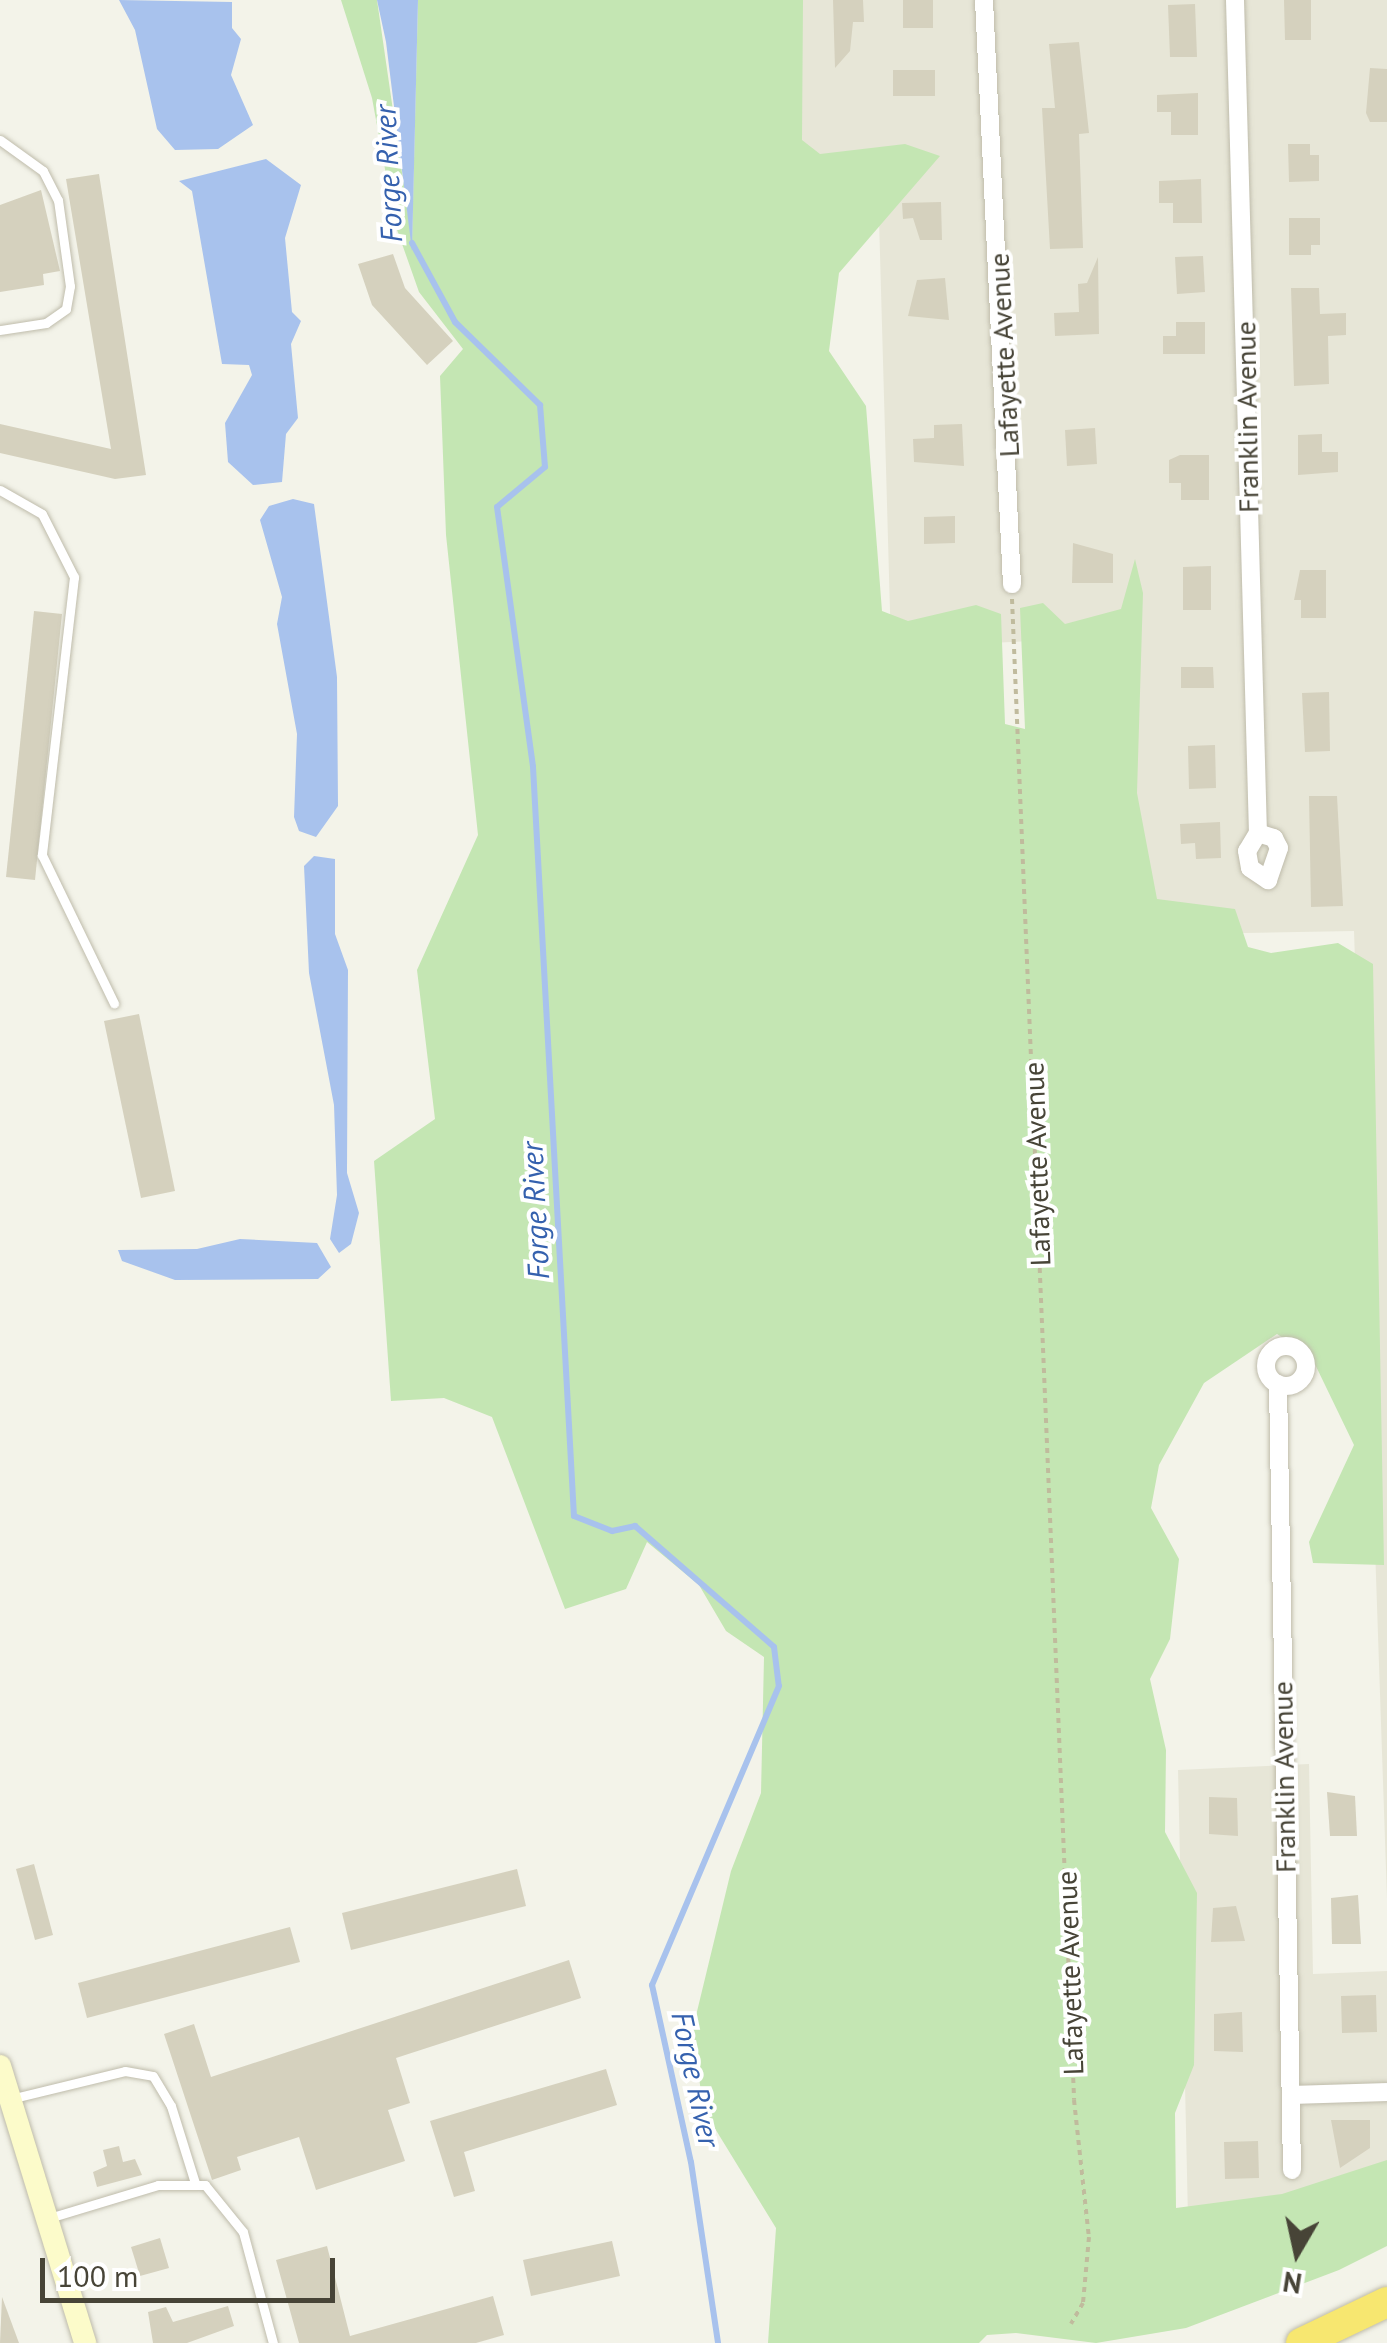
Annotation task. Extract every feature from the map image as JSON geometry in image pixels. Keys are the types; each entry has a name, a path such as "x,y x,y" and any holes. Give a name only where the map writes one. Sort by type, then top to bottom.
{"highway":[{"path":"1301,2343 1387,2302"}],"street":[{"name":"Lafayette Avenue","path":"984,0 1012,584"},
{"name":"Franklin Avenue","path":"1235,0 1258,833"},
{"name":"Franklin Avenue","path":"1278,1384 1292,2170"},
{"path":"0,2066 85,2343"},
{"path":"1292,2095 1387,2092"}],"lane":[{"path":"0,140 43,171 58,200 70,286 66,309 46,322 0,330"},
{"path":"0,490 42,514 74,577 42,855 114,1004"},
{"path":"10,2099 125,2071 153,2076 195,2182 224,2203 243,2232 272,2343"},
{"path":"45,2219 158,2185 195,2182"}],"path":[{"name":"Lafayette Avenue","path":"1012,584 1074,2100 1088,2237 1083,2303 1071,2324"}],"shaded area":[{"path":"785,0 1387,0 1387,1899 1354,931 1142,935 1130,637 891,647 878,183 791,184"},
{"path":"1309,1764 1313,1974 1387,1971 1387,2207 1188,2219 1178,1770"}],"green space":[{"path":"341,0 377,0 412,242 418,0 803,0 802,140 820,154 905,144 940,156 839,273 829,351 866,406 882,611 908,621 976,605 1001,614 1005,724 1025,729 1020,608 1043,603 1065,624 1121,609 1135,559 1143,593 1137,793 1157,899 1235,909 1248,947 1271,953 1338,943 1373,964 1384,1565 1313,1563 1309,1542 1354,1445 1311,1356 1277,1334 1204,1383 1159,1465 1151,1508 1179,1559 1170,1639 1150,1679 1166,1750 1165,1832 1197,1893 1194,2065 1175,2113 1176,2208 1282,2194 1387,2160 1387,2246 1339,2270 1186,2328 1096,2343 1016,2333 987,2335 979,2343 768,2343 776,2228 703,2109 693,2028 731,1871 761,1793 764,1657 726,1631 699,1585 647,1542 626,1589 565,1609 492,1417 444,1398 391,1401 374,1161 435,1119 417,970 478,835 446,535 440,376 463,349 419,292 395,224 372,98"}],"water":[{"path":"119,0 232,2 232,28 241,39 231,75 253,125 218,149 175,150 157,129 135,30"},
{"path":"377,0 418,0 412,251 386,42"},
{"path":"266,159 301,185 285,238 292,312 301,321 291,344 298,418 286,434 282,482 253,485 228,462 225,423 252,375 249,365 222,364 192,191 179,181"},
{"path":"293,499 314,504 337,677 338,806 316,837 299,831 294,817 297,734 277,624 282,597 260,520 269,506"},
{"path":"314,856 335,859 335,934 348,970 347,1173 359,1213 351,1244 339,1253 330,1239 337,1195 334,1105 309,973 304,866"},
{"path":"240,1239 317,1243 331,1267 318,1279 175,1280 122,1261 118,1250 197,1249"}],"building":[{"path":"833,0 863,0 864,22 853,22 850,51 835,68"},
{"path":"903,0 933,0 933,28 903,28"},
{"path":"1284,0 1311,0 1311,40 1285,40"},
{"path":"1195,4 1197,57 1170,57 1168,5"},
{"path":"1079,42 1089,133 1079,134 1083,248 1050,249 1042,108 1055,108 1049,44"},
{"path":"1370,68 1387,69 1387,122 1370,122 1366,113"},
{"path":"893,70 935,70 935,96 893,96"},
{"path":"1198,93 1198,135 1171,135 1171,112 1157,112 1157,95"},
{"path":"1288,144 1310,144 1310,155 1319,155 1319,181 1289,182"},
{"path":"99,174 146,475 115,479 0,453 0,424 111,449 66,179"},
{"path":"1201,179 1202,223 1173,223 1173,203 1159,203 1159,181"},
{"path":"41,190 60,271 43,274 44,285 0,292 0,205"},
{"path":"941,202 942,240 920,240 913,218 903,219 902,203"},
{"path":"1289,218 1320,218 1320,245 1311,245 1311,255 1289,255"},
{"path":"393,254 405,288 453,341 427,365 372,305 358,264"},
{"path":"1203,256 1205,292 1177,294 1175,257"},
{"path":"1098,257 1099,334 1055,336 1054,313 1079,312 1078,284 1087,283"},
{"path":"945,278 949,320 908,316 917,280"},
{"path":"1291,288 1319,288 1320,314 1346,313 1346,335 1328,336 1329,384 1294,386"},
{"path":"1176,322 1205,322 1205,354 1163,354 1163,336 1176,336"},
{"path":"962,424 964,466 914,462 913,439 934,438 934,425"},
{"path":"1095,428 1097,464 1067,466 1065,430"},
{"path":"1322,434 1322,452 1338,452 1338,472 1298,475 1298,435"},
{"path":"1180,455 1209,455 1209,500 1181,500 1181,483 1169,483 1169,460"},
{"path":"955,516 955,543 924,544 924,517"},
{"path":"1073,543 1113,554 1113,583 1072,583"},
{"path":"1211,566 1211,610 1183,610 1183,567"},
{"path":"1300,570 1326,570 1326,618 1301,618 1301,600 1294,600"},
{"path":"34,611 62,614 35,880 6,877"},
{"path":"1181,667 1213,667 1214,688 1181,688"},
{"path":"1329,692 1330,751 1305,752 1302,693"},
{"path":"1215,745 1216,788 1189,789 1188,746"},
{"path":"1309,796 1337,796 1343,906 1311,907"},
{"path":"1220,822 1221,858 1196,859 1195,843 1181,844 1180,824"},
{"path":"139,1014 175,1191 141,1198 104,1021"},
{"path":"1327,1792 1355,1796 1357,1836 1330,1836"},
{"path":"1209,1797 1237,1798 1238,1836 1209,1834"},
{"path":"34,1864 53,1935 35,1940 16,1869"},
{"path":"517,1869 526,1906 351,1950 342,1913"},
{"path":"1358,1895 1361,1944 1332,1944 1331,1898"},
{"path":"1236,1906 1245,1941 1211,1942 1213,1908"},
{"path":"290,1927 300,1962 87,2018 78,1983"},
{"path":"569,1960 581,1998 396,2058 410,2103 388,2110 405,2161 316,2190 299,2137 237,2157 241,2170 212,2180 164,2034 194,2024 211,2077"},
{"path":"1376,1995 1377,2032 1342,2033 1341,1996"},
{"path":"1242,2012 1243,2052 1214,2051 1214,2014"},
{"path":"606,2069 617,2105 464,2152 475,2191 454,2197 430,2121"},
{"path":"1331,2120 1370,2120 1370,2148 1340,2168"},
{"path":"1258,2141 1259,2178 1225,2179 1224,2142"},
{"path":"119,2146 123,2162 135,2159 142,2175 97,2187 93,2172 107,2166 103,2150"},
{"path":"160,2238 169,2268 140,2276 131,2247"},
{"path":"612,2241 620,2276 531,2296 523,2260"},
{"path":"327,2246 350,2336 493,2296 504,2335 476,2343 299,2343 276,2260"},
{"path":"2,2297 19,2343 0,2343"},
{"path":"228,2306 234,2326 187,2343 153,2343 148,2312 166,2307 173,2322"}],"waterway":[{"name":"Forge River","path":"412,243 455,322 540,405 545,467 497,507 533,767 574,1516 612,1531 635,1526 774,1647 779,1686 652,1985 691,2162 718,2343"}]}
